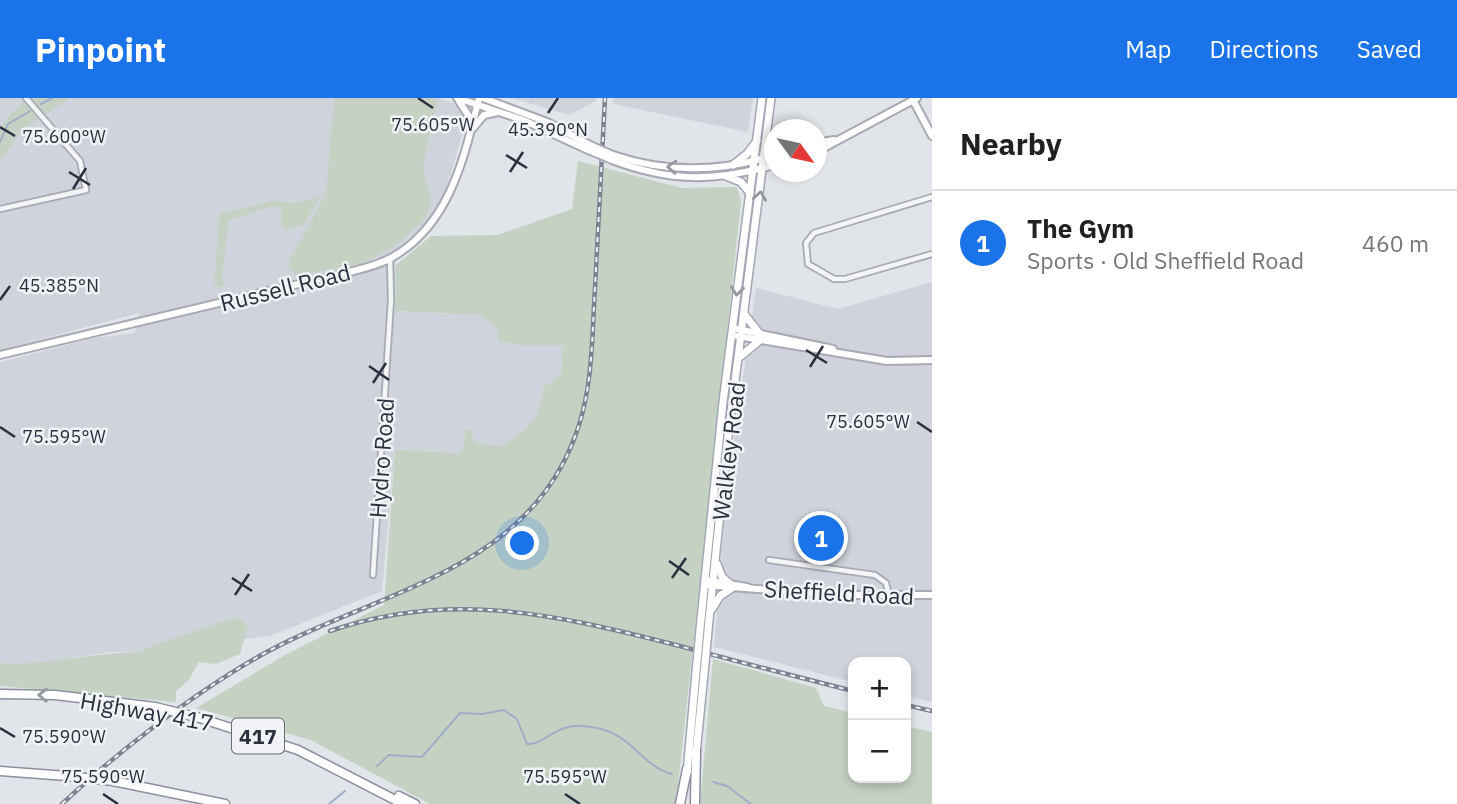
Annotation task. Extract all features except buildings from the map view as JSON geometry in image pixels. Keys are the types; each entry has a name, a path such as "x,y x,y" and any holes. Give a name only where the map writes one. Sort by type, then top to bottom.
{"highway":[{"name":"Highway 417","path":"0,694 55,695 155,707 200,718 315,757 403,804"},
{"path":"693,804 696,750"},
{"path":"315,757 353,772 415,804"},
{"path":"682,804 687,769"},
{"path":"0,771 113,781 225,804"}],"main road":[{"path":"456,98 496,101 547,122 589,147"},
{"path":"456,98 467,108 472,123"},
{"name":"Walkley Road","path":"687,769 707,617 732,332 762,98"},
{"name":"Walkley Road","path":"770,119 771,98"},
{"path":"827,145 915,99 932,136"},
{"path":"480,100 612,157 670,177 726,176 764,168"},
{"name":"Russell Road","path":"0,355 341,274 390,258 417,239 439,213 455,180 480,100"},
{"path":"470,132 483,116 503,112"},
{"path":"827,141 835,140"},
{"path":"733,164 747,154 757,141"},
{"path":"612,157 667,167 733,164 764,158"},
{"name":"Walkley Road","path":"719,475 739,360 764,168"},
{"path":"726,176 741,182 750,194"},
{"path":"745,315 760,337"},
{"path":"732,332 872,359 908,363 932,360"},
{"path":"739,360 747,348 760,337"},
{"name":"Walkley Road","path":"709,583 715,558 716,506"},
{"path":"707,617 718,598 731,586 722,577 715,558"},
{"name":"Sheffield Road","path":"709,583 889,595 932,595"},
{"name":"Walkley Road","path":"696,750 700,673"}],"street":[{"path":"0,209 86,188 80,161 26,98"},
{"path":"932,197 814,233 806,243 808,264 834,279 845,279 932,254"},
{"name":"Hydro Road","path":"373,575 391,300 390,258"},
{"path":"769,559 875,575 886,583 889,595"}],"shaded area":[{"path":"0,98 439,98 459,105 467,117 446,191 425,224 396,250 395,311 480,315 499,328 497,340 517,345 563,345 561,375 543,387 540,413 535,423 503,446 474,443 472,430 466,429 463,453 395,450 382,591 270,636 142,652 112,652 29,665 0,663 0,362 95,338 135,333 139,313 0,350"},
{"path":"512,98 596,98 596,101 569,115"},
{"path":"613,98 753,98 748,132 613,104"},
{"path":"932,282 932,702 911,697 911,657 848,657 848,681 714,647 727,487 756,288 838,309"}],"green space":[{"path":"26,98 70,98 22,130 0,161 0,127"},
{"path":"334,98 431,98 437,101 423,166 431,201 425,219 394,247 363,263 296,276 289,266 291,258 326,194"},
{"path":"578,161 682,188 737,187 741,202 676,804 430,804 311,740 196,708 287,654 384,605 395,450 462,453 466,429 472,430 474,443 503,446 532,422 539,408 543,387 561,375 563,345 517,345 497,340 499,328 480,315 395,311 396,265 431,236 497,235 572,209"},
{"path":"321,196 304,224 287,230 281,225 281,209 273,206 229,220 222,277 224,286 220,288 214,283 220,214 272,201 295,203"},
{"path":"230,619 242,620 248,625 240,654 216,664 199,662 188,681 176,691 176,702 0,686 0,663 36,663 142,652 146,648"},
{"path":"713,659 816,688 824,706 848,712 848,783 911,783 911,727 932,732 932,804 700,804"}],"waterway":[{"path":"41,104 52,98"},
{"path":"0,142 8,124 30,111"},
{"path":"377,766 389,755 422,757 460,713 482,714 504,710 517,719 527,744 572,726 599,729 613,733 650,763 672,774"},
{"path":"713,782 727,786 751,804"},
{"path":"329,804 345,791"}],"railway":[{"path":"62,804 155,726 206,689 256,658 444,572 488,546 525,515 557,475 579,425 589,374 605,98"},
{"path":"330,631 375,619 418,612 460,609 502,611 543,616 628,633 848,690"},
{"path":"911,706 932,711"}],"place":[{"name":"The Gym","path":"821,538"}]}
